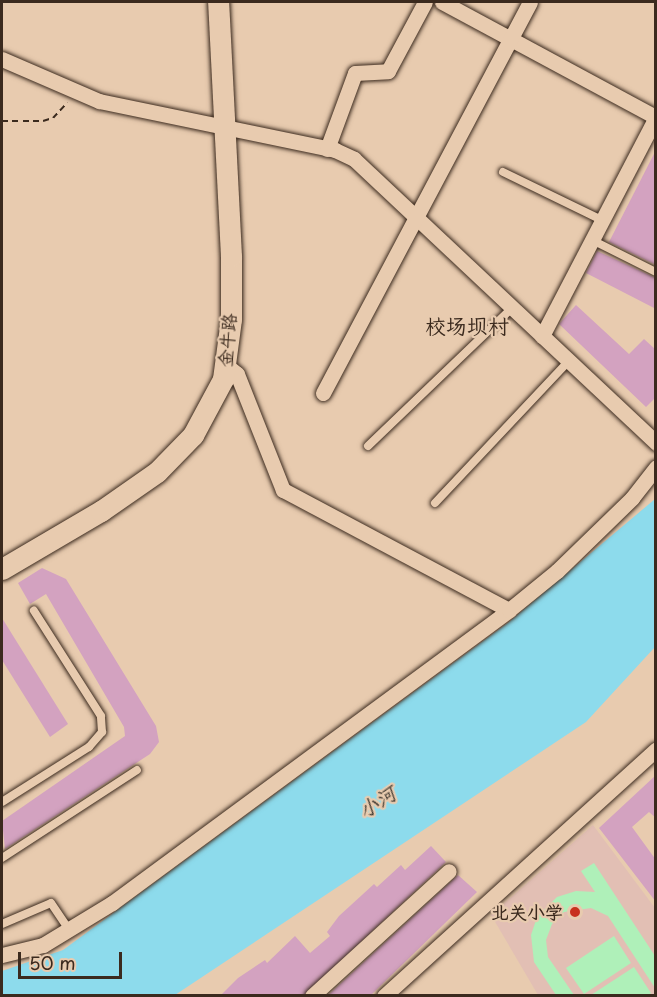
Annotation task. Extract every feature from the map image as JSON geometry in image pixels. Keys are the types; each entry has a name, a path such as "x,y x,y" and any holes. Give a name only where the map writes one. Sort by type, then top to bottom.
{"main road":[{"name":"金牛路","path":"2,569 101,511 171,460 200,425 217,395 226,365 231,266 226,126 218,2"}],"street":[{"path":"327,149 355,73 388,70 425,2"},
{"path":"442,2 656,117 542,336"},
{"path":"323,393 530,2"},
{"path":"2,59 99,100 327,149 370,170 656,443"},
{"path":"226,365 237,374 283,490 509,610"},
{"path":"2,956 43,945 112,903 509,610 557,571 632,498 656,466"},
{"path":"384,996 656,749"},
{"path":"312,996 449,871"}],"lane":[{"path":"503,172 602,220"},
{"path":"592,240 656,272"},
{"path":"368,446 512,308"},
{"path":"435,503 569,361"},
{"path":"2,802 89,747 102,732 101,716 34,611"},
{"path":"2,858 137,770"},
{"path":"2,924 51,903 69,930"}],"path":[{"path":"2,121 38,122 54,118 77,91"}],"shaded area":[{"name":"北关小学","path":"593,825 655,908 655,995 538,995 491,915"}],"green space":[{"path":"594,863 655,956 655,988 608,916 591,908 564,912 552,924 546,940 548,957 574,995 556,995 534,962 531,935 537,917 557,897 576,891 595,892 581,871"},
{"path":"614,936 631,963 584,994 566,968"},
{"path":"634,967 651,993 648,995 591,995"}],"water":[{"name":"小河","path":"655,499 655,647 586,722 175,995 2,995 2,971 63,950 509,622"}],"building":[{"path":"656,150 656,265 609,242"},
{"path":"597,251 656,278 656,309 586,273"},
{"path":"576,305 629,354 644,339 656,350 656,397 646,407 559,324"},
{"path":"42,568 66,579 156,726 159,742 150,754 5,849 2,821 125,736 124,727 46,594 30,604 18,583"},
{"path":"2,618 68,724 50,737 2,660"},
{"path":"656,775 656,818 649,812 632,827 656,860 656,902 599,828"},
{"path":"431,846 446,862 303,996 220,996 238,978 265,960 267,963 295,936 310,953 330,936 327,932 339,916 374,884 377,887 401,865 405,870"},
{"path":"458,875 477,892 370,996 327,996"}],"place":[{"name":"北关小学","path":"575,912"}],"district":[{"name":"校场坝村","path":"467,325"}]}
